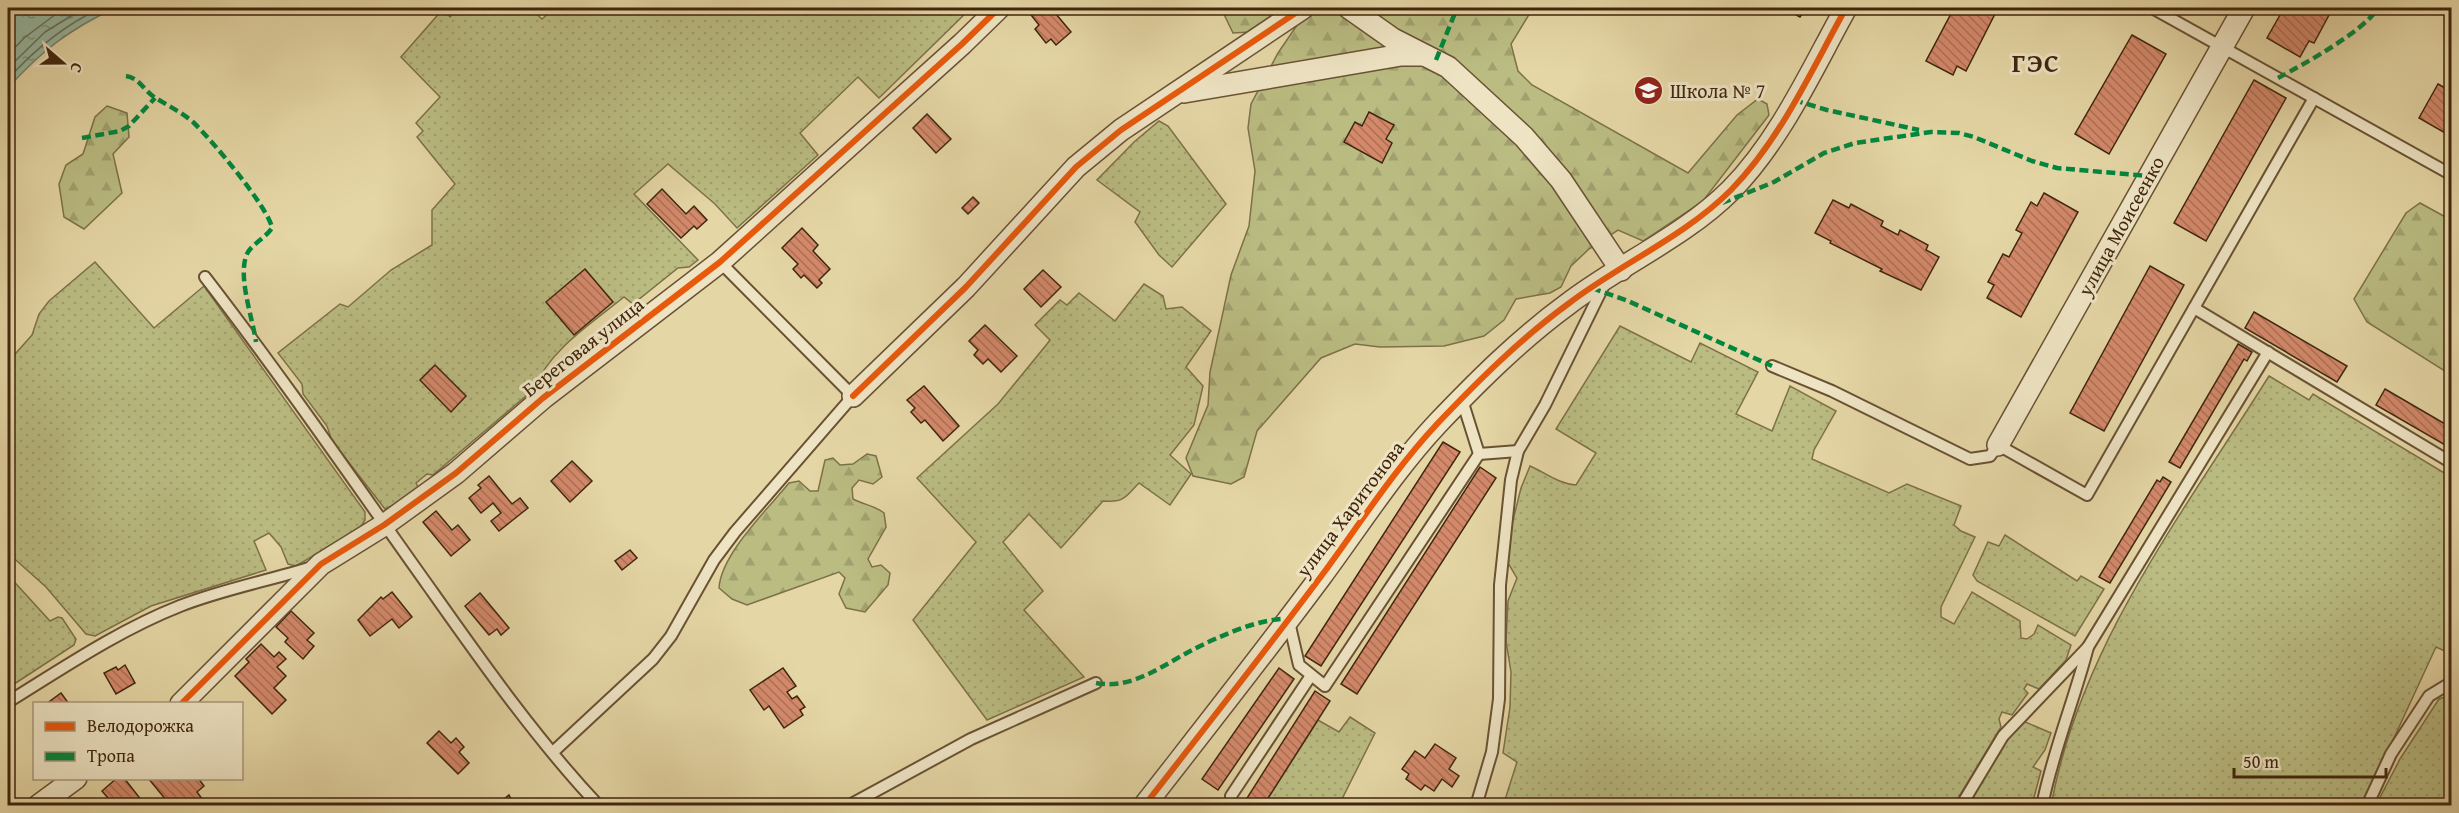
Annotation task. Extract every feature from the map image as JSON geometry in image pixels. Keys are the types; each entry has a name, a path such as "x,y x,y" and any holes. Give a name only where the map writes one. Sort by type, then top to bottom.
{"street":[{"name":"Береговая улица","path":"183,702 216,672 321,564 384,525 456,473 543,398 720,262 999,8"},
{"path":"853,396 966,287 1076,167 1121,130 1303,8"},
{"path":"1349,8 1393,39 1459,76 1537,150 1567,189 1614,275"},
{"name":"улица Харитонова","path":"1144,806 1289,619 1420,443 1522,341 1569,302 1614,275 1712,207 1746,173 1779,126 1846,8"},
{"name":"улица Моисеенко","path":"1998,445 2244,8"},
{"path":"1177,93 1401,56 1425,56"},
{"path":"38,806 73,780"}],"lane":[{"path":"2152,8 2451,175"},
{"path":"1772,366 1832,391 1970,459 1990,456 1998,445 2087,495 2314,98"},
{"path":"552,752 653,659 671,636 714,560 735,532 853,396 720,262"},
{"path":"1476,806 1492,752 1499,699 1500,585 1511,480 1518,451 1614,275"},
{"path":"206,277 256,342 478,657 596,805"},
{"path":"2194,308 2451,463"},
{"path":"1961,806 2003,736 2088,647 2268,352"},
{"path":"1462,400 1479,454"},
{"path":"1479,454 1518,451"},
{"path":"1289,619 1296,658 1310,677 1325,686 1479,454"},
{"name":"Береговая улица","path":"8,702 100,646 180,606 321,564"},
{"path":"2042,806 2061,729 2078,687 2088,647"},
{"path":"1231,796 1310,677"},
{"path":"2367,806 2391,754 2429,696 2451,682"},
{"path":"848,806 971,739 1096,683"}],"green space":[{"path":"460,8 530,8 542,19 555,8 971,8 879,98 858,77 800,133 818,155 737,228 715,204 668,164 634,194 698,260 689,267 678,268 633,304 624,297 585,327 550,362 534,389 433,475 427,474 416,483 418,487 400,502 385,509 332,441 327,426 303,394 302,384 278,353 340,304 348,307 391,270 432,245 432,210 455,184 417,137 423,131 416,123 440,97 401,57 443,9 450,17"},
{"path":"1221,8 1533,8 1511,44 1518,71 1532,85 1688,173 1737,115 1758,99 1767,104 1769,115 1703,201 1643,241 1618,230 1589,249 1571,266 1561,287 1550,293 1516,299 1504,320 1484,336 1444,346 1380,347 1355,344 1321,358 1257,431 1244,477 1231,484 1193,476 1186,458 1208,405 1210,372 1231,275 1249,226 1255,171 1248,128 1251,104 1278,53 1302,18 1267,31 1233,33"},
{"path":"107,106 127,113 129,137 113,154 122,193 84,229 64,217 59,184 66,165 83,154 95,117"},
{"path":"1159,121 1168,126 1226,204 1172,267 1159,255 1135,222 1140,212 1097,180 1134,142"},
{"path":"2420,203 2451,220 2451,375 2367,322 2354,299 2406,213"},
{"path":"95,262 154,328 204,286 365,512 365,520 360,528 296,566 288,564 281,547 269,533 254,541 266,570 151,606 95,636 86,634 46,587 8,553 8,362 32,335 39,314 49,301"},
{"path":"1144,284 1163,296 1166,309 1182,307 1211,331 1186,367 1203,386 1194,425 1170,455 1191,474 1170,505 1139,483 1121,500 1103,501 1061,548 1029,514 1003,542 1043,591 1024,610 1084,677 987,720 913,620 976,542 917,478 998,404 1047,344 1050,340 1035,325 1060,300 1067,305 1079,293 1115,321"},
{"path":"1620,326 1691,362 1700,343 1758,372 1736,414 1772,431 1790,386 1836,411 1814,450 1812,459 1889,493 1907,484 1961,506 1954,525 1975,537 1941,607 1941,617 1954,624 1972,592 2020,621 2021,638 2027,639 2034,634 2038,625 2071,645 2066,660 2039,689 2027,684 2024,689 2028,693 2012,715 2002,712 1999,719 2001,727 1954,805 1503,806 1517,762 1503,753 1510,707 1511,672 1506,641 1508,601 1517,578 1508,563 1509,536 1521,488 1530,466 1558,480 1576,485 1596,453 1556,429"},
{"path":"2269,376 2309,400 2313,394 2451,477 2451,640 2447,652 2436,647 2363,805 2051,806 2065,747 2085,690 2110,635 2170,529"},
{"path":"867,454 876,456 882,477 873,484 859,480 852,488 853,499 884,513 886,527 868,559 872,567 881,565 890,573 888,585 865,612 846,608 839,594 845,578 839,572 747,605 732,599 719,588 722,575 736,547 789,483 799,481 810,491 818,491 825,460 833,458 840,465 853,464"},
{"path":"2005,535 2077,581 2081,576 2104,589 2075,636 1977,581 1973,575 1988,542 1999,546"},
{"path":"8,575 50,621 58,617 62,618 76,639 74,645 8,688"},
{"path":"2451,695 2451,805 2376,805 2400,759 2439,699"},
{"path":"1350,717 1375,733 1339,805 1263,806 1318,720 1339,732"},
{"path":"2023,721 2051,733 2045,750 2033,767 2041,771 2032,805 1968,806 1992,761"}],"water":[{"path":"8,8 115,8 84,24 57,42 32,63 8,88"}],"building":[{"path":"1040,8 1051,8 1071,32 1056,45 1051,39 1046,43 1035,29 1039,25 1031,15"},
{"path":"1783,8 1806,8 1800,17"},
{"path":"1954,8 1998,8 1966,71 1957,66 1953,75 1926,61"},
{"path":"2284,8 2328,8 2325,13 2329,15 2314,43 2309,41 2300,57 2267,38"},
{"path":"2132,35 2166,54 2109,154 2075,134"},
{"path":"2254,80 2286,98 2206,241 2174,223"},
{"path":"2438,84 2452,92 2452,137 2419,118"},
{"path":"1369,112 1394,125 1386,139 1392,143 1382,163 1344,142 1355,122 1362,126"},
{"path":"927,114 951,139 936,153 913,128"},
{"path":"662,189 686,214 694,206 707,220 697,229 694,226 681,238 647,204"},
{"path":"2044,193 2078,212 2021,317 1987,298 1994,285 1988,282 2003,254 2009,257 2022,233 2016,230 2031,202 2037,206"},
{"path":"973,197 979,203 968,214 962,208"},
{"path":"1833,200 1849,208 1851,204 1883,221 1881,226 1898,235 1900,230 1928,245 1926,250 1939,257 1921,290 1880,271 1882,269 1815,233"},
{"path":"802,228 818,245 813,251 830,269 819,280 822,283 817,288 804,275 801,278 793,269 798,264 782,248"},
{"path":"2150,266 2184,285 2104,431 2070,413"},
{"path":"585,269 613,302 574,335 546,302"},
{"path":"1043,270 1061,287 1041,307 1024,289"},
{"path":"2254,312 2347,366 2337,382 2245,328"},
{"path":"985,325 1017,356 1001,372 988,359 983,364 974,355 978,350 969,341"},
{"path":"2238,344 2252,352 2247,361 2244,359 2180,468 2169,462"},
{"path":"435,365 466,396 451,412 420,380"},
{"path":"924,386 959,426 943,441 925,420 921,423 911,412 915,408 907,400"},
{"path":"2385,389 2452,428 2452,449 2376,405"},
{"path":"1443,442 1460,452 1321,666 1305,656"},
{"path":"572,461 592,481 570,502 551,481"},
{"path":"1480,467 1496,478 1357,694 1341,684"},
{"path":"489,476 512,504 520,498 528,508 499,531 491,521 501,513 493,503 481,513 469,498 481,488 478,485"},
{"path":"2163,477 2171,482 2110,583 2099,577 2157,480 2160,482"},
{"path":"436,511 452,530 458,525 470,540 451,556 423,522"},
{"path":"630,550 637,558 622,570 615,561"},
{"path":"392,592 412,617 399,628 392,619 370,636 358,620 381,597 383,599"},
{"path":"480,593 509,628 501,635 497,629 489,635 465,606"},
{"path":"291,611 314,633 307,640 314,646 303,659 285,642 288,638 276,627"},
{"path":"261,644 274,657 279,652 286,659 277,667 286,676 274,688 286,700 272,714 235,676 249,662 246,659"},
{"path":"125,665 135,683 116,694 104,673 116,667 118,670"},
{"path":"783,668 796,686 787,692 792,699 797,696 805,707 800,710 803,715 784,728 769,706 764,710 750,690"},
{"path":"1279,668 1294,679 1218,790 1202,779"},
{"path":"1315,691 1330,701 1263,806 1242,806"},
{"path":"61,693 68,702 49,702"},
{"path":"439,731 451,743 456,738 464,747 459,752 469,763 458,774 427,743"},
{"path":"1435,744 1456,758 1449,769 1459,776 1452,787 1442,779 1434,791 1425,785 1421,790 1406,779 1409,774 1402,769 1415,751 1425,758"},
{"path":"115,780 126,780 146,806 107,806 104,802 108,798 102,791"},
{"path":"150,780 200,780 204,786 197,792 206,804 171,806"},
{"path":"509,795 515,806 496,806"}],"marked path":[{"path":"1436,60 1457,8"},
{"path":"2278,78 2347,37 2378,8"},
{"path":"126,76 138,81 154,97 193,122 238,174 268,218 272,228 248,252 245,261 244,284 256,342"},
{"path":"82,138 120,131 129,126 155,98"},
{"path":"1794,100 1827,110 1919,130"},
{"path":"1722,203 1774,182 1824,153 1855,143 1931,132 1959,133 1974,137 2032,161 2057,168 2149,176"},
{"path":"1592,288 1628,301 1772,366"},
{"path":"1096,683 1109,684 1135,680 1227,634 1253,624 1289,619"}],"cycle path":[{"path":"183,702 321,564 384,525 456,473 543,398 720,262 999,8"},
{"path":"853,396 966,287 1076,167 1121,130 1303,8"},
{"path":"1144,806 1322,575 1391,479 1437,424 1500,361 1550,317 1693,222 1713,207 1749,170 1794,103 1846,8"}],"place":[{"name":"Школа № 7","path":"1649,91"}],"district":[{"name":"ГЭС","path":"2036,63"}]}
